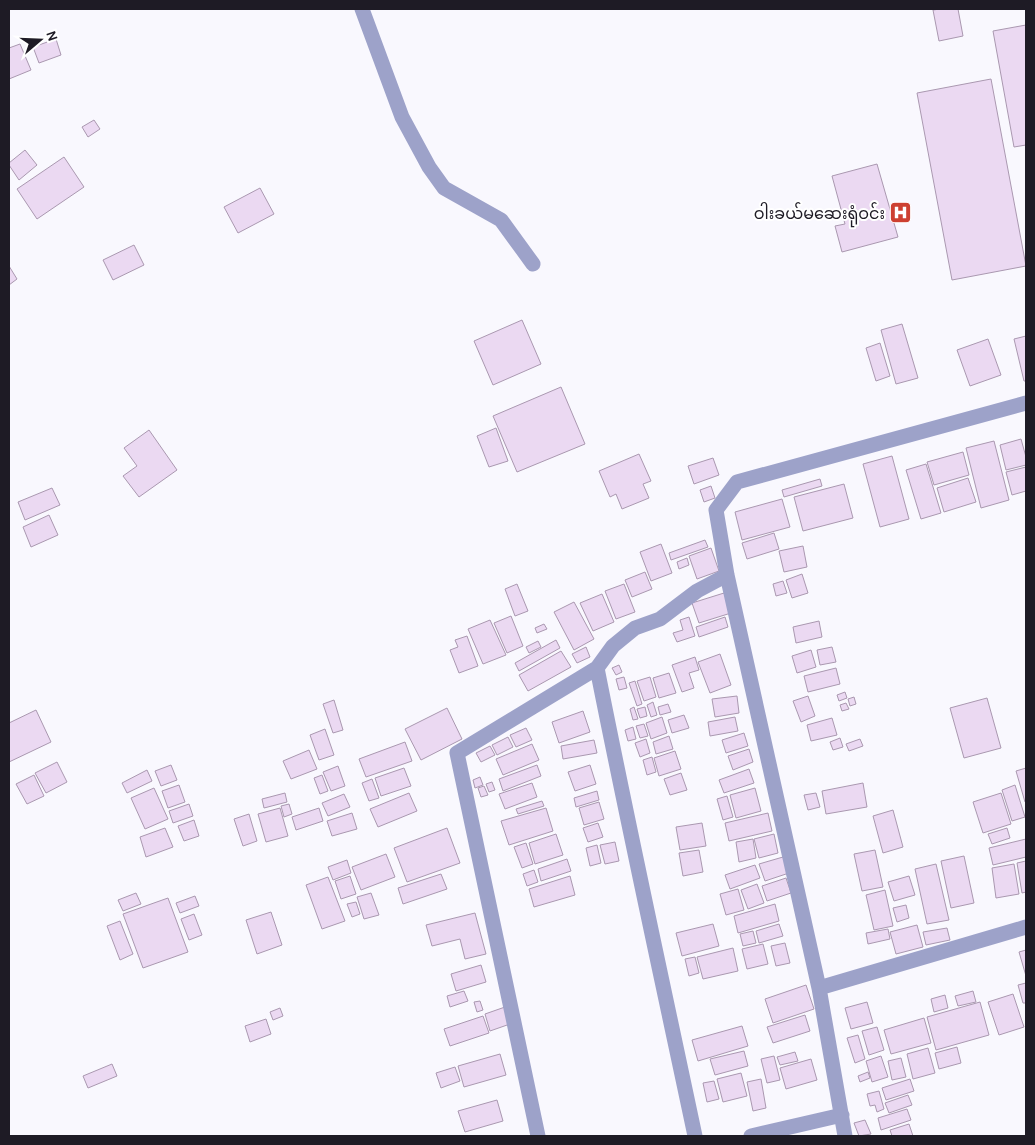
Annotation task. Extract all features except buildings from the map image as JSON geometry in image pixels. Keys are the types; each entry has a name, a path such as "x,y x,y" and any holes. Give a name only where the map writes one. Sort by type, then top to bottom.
{"street":[{"path":"362,9 402,116 429,168 444,188 501,220 533,264"},
{"path":"845,1136 819,988 727,575 716,510 737,482 1026,402"},
{"path":"538,1136 456,753 597,668 613,646 635,628 660,619 697,591 727,575"},
{"path":"597,668 631,840 667,999 695,1136"},
{"path":"819,988 1026,927"},
{"path":"751,1136 842,1115"}],"place":[{"name":"ဝါးခယ်မဆေးရုံဝင်း","path":"901,213"}]}
